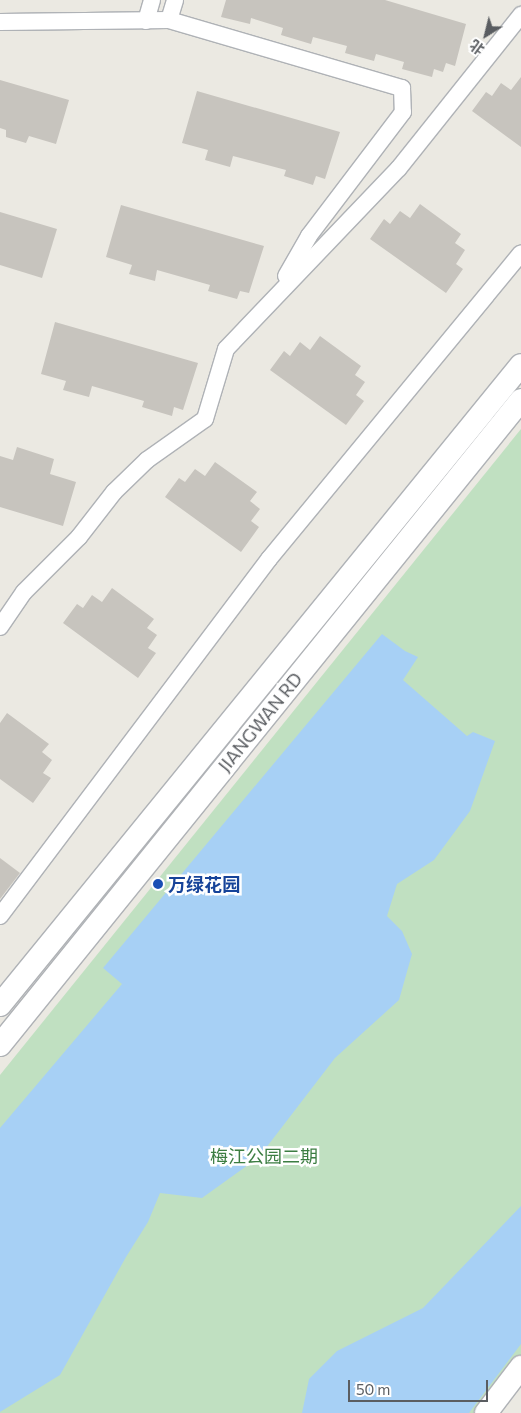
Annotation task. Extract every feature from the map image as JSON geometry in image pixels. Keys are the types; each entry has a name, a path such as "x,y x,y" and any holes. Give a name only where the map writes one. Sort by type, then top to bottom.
{"main road":[{"name":"JIANGWAN RD","path":"0,1005 521,365"},
{"name":"JIANGWAN RD","path":"4,1033 521,400"},
{"path":"486,1413 521,1367"}],"street":[{"path":"146,21 152,0"},
{"path":"169,20 176,0"},
{"path":"0,627 24,592 79,537 114,492 147,460 204,419 226,349 399,168 521,15"},
{"path":"0,22 169,20 402,88 403,112 309,236 274,298"},
{"path":"0,916 269,559 521,253"}],"green space":[{"name":"梅江公园二期","path":"521,429 521,1366 486,1413 0,1413 0,1075"}],"water":[{"path":"382,634 405,651 418,657 403,680 467,736 473,732 495,741 470,811 434,860 397,884 387,916 402,931 412,954 399,1000 335,1058 259,1157 202,1198 160,1193 148,1222 126,1257 60,1375 0,1412 0,1128 122,984 103,968"},
{"path":"521,1206 521,1344 469,1413 302,1413 309,1379 337,1351 423,1308"}],"building":[{"path":"226,0 385,0 466,24 455,66 446,63 443,72 434,69 432,77 402,69 404,62 376,54 374,61 345,53 347,46 313,37 311,44 281,35 283,28 251,18 250,24 221,17"},
{"path":"521,77 521,147 472,111 486,92 492,96 501,83 511,90"},
{"path":"0,80 69,100 56,144 29,136 26,143 6,137 6,130 0,128"},
{"path":"197,91 340,132 325,179 316,176 313,185 284,176 286,170 233,156 230,167 205,160 208,150 182,143"},
{"path":"420,204 461,234 455,243 465,250 456,264 463,269 446,293 370,239 384,219 390,224 400,211 410,218"},
{"path":"121,205 264,246 249,293 240,291 237,299 208,291 210,285 157,270 155,281 129,274 132,265 106,257"},
{"path":"0,212 57,229 42,278 0,265"},
{"path":"55,322 198,363 183,410 174,407 172,416 142,407 144,401 92,386 89,397 63,390 66,381 41,374"},
{"path":"320,336 361,366 355,375 365,382 356,395 364,401 346,425 270,370 284,351 290,356 300,342 310,350"},
{"path":"17,447 54,459 50,474 76,482 63,526 0,507 0,456 13,460"},
{"path":"215,462 257,492 250,501 260,509 251,521 259,527 241,552 165,497 179,478 185,482 195,469 205,476"},
{"path":"112,588 154,619 147,628 157,635 148,648 156,653 138,678 63,623 77,604 83,608 92,595 102,602"},
{"path":"7,713 49,744 42,752 52,760 43,773 51,778 33,803 0,779 0,723"},
{"path":"0,858 20,873 0,899"}],"place":[{"name":"万绿花园","path":"158,884"}]}
